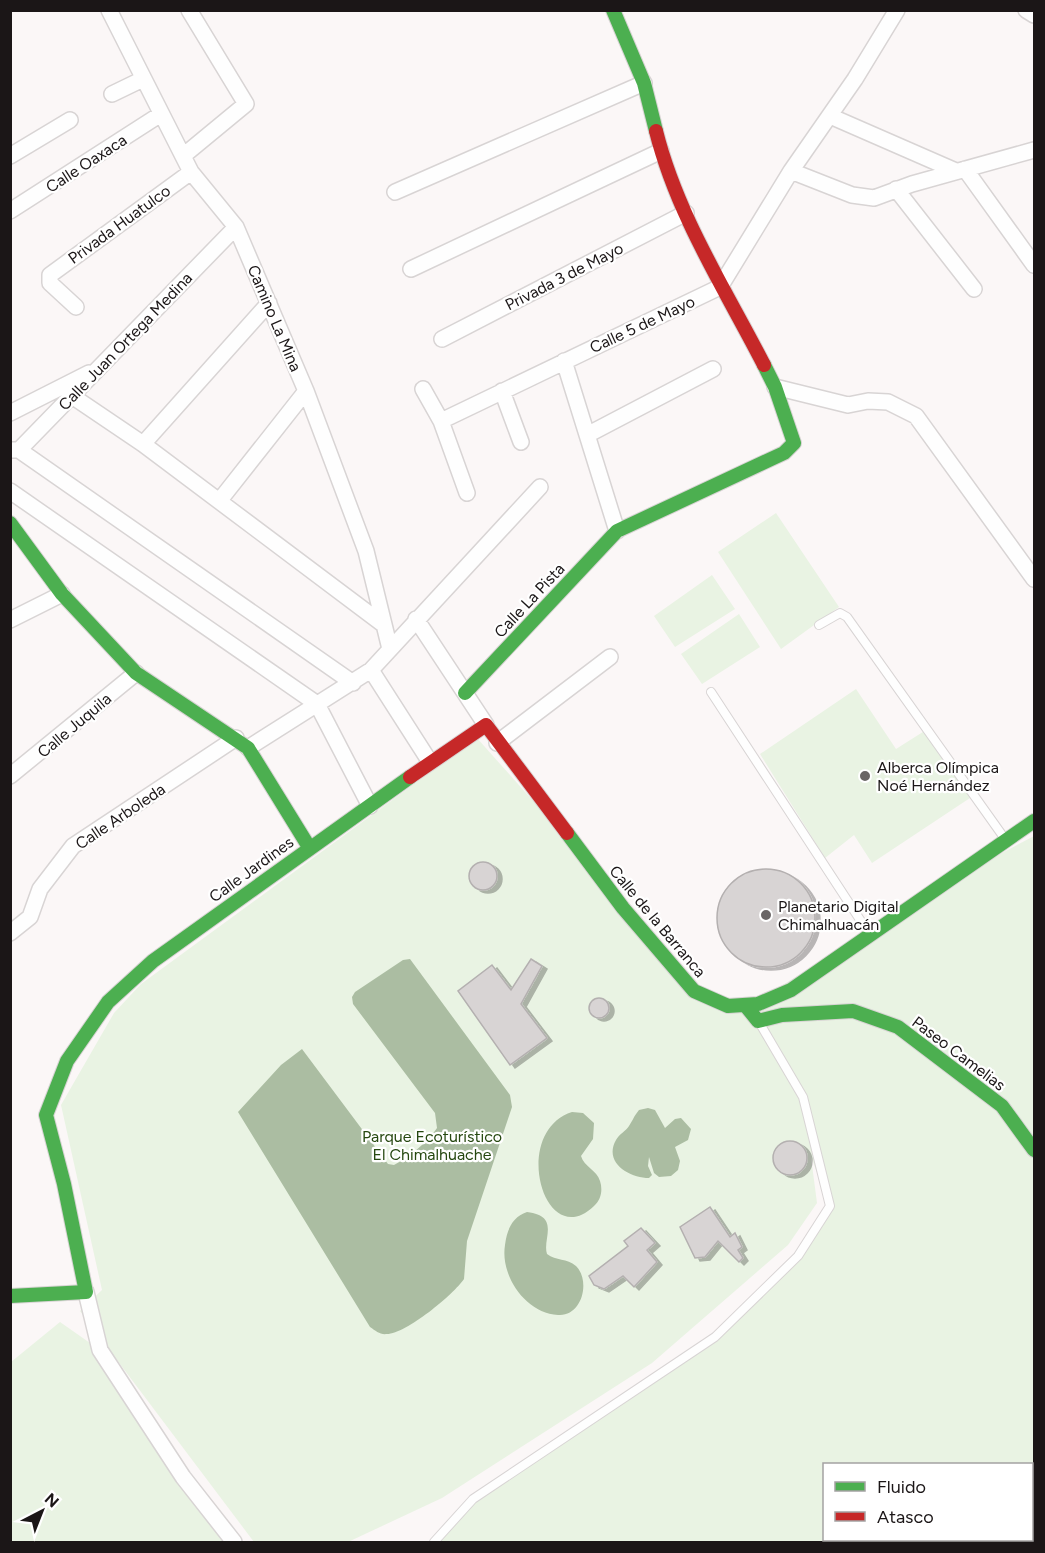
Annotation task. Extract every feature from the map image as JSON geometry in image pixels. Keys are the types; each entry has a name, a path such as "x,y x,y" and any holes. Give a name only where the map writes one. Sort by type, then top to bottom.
{"main road":[{"path":"613,10 644,83 661,151 686,213 720,287 733,304 776,387 794,437 790,448 617,531"},
{"name":"Calle Jardines","path":"11,527 62,594 136,673 242,743 309,847 134,976 108,1002 67,1061 49,1105 47,1125 64,1184 86,1292"},
{"name":"Calle La Pista","path":"465,693 617,531"},
{"path":"309,847 486,725"},
{"name":"Calle de la Barranca","path":"486,725 497,743 623,909 694,991 729,1006 758,1004 791,990 1035,821"},
{"path":"745,1005 758,1021"},
{"name":"Paseo Camelias","path":"758,1021 782,1015 853,1011 898,1027 1002,1106 1035,1150"},
{"path":"10,1296 86,1292"}],"street":[{"name":"Camino La Mina","path":"109,10 191,172 236,226 306,391 366,551 390,649"},
{"path":"183,156 246,104 189,10"},
{"path":"720,287 791,171 830,116 897,10"},
{"path":"1026,10 1035,15"},
{"path":"112,94 143,79"},
{"path":"395,192 644,83"},
{"name":"Calle Oaxaca","path":"10,211 161,114"},
{"path":"830,116 961,170 1035,265"},
{"path":"10,156 70,120"},
{"path":"791,171 863,198 874,198 896,189 1035,150"},
{"path":"411,269 661,151"},
{"name":"Privada Huatulco","path":"76,307 49,279 53,272 191,172"},
{"path":"896,189 974,289"},
{"name":"Privada 3 de Mayo","path":"442,339 686,213"},
{"name":"Calle Juan Ortega Medina","path":"15,450 72,396 236,226"},
{"name":"Calle 5 de Mayo","path":"441,421 720,287"},
{"path":"143,444 269,303"},
{"path":"564,361 617,531"},
{"path":"10,414 97,369"},
{"path":"587,435 712,369"},
{"path":"776,387 848,405 867,401 888,402 916,416 1035,579"},
{"path":"423,389 441,421 467,493"},
{"path":"220,501 306,391"},
{"path":"502,391 521,442"},
{"path":"72,396 143,444 384,625"},
{"path":"15,450 353,682"},
{"name":"Calle Arboleda","path":"10,933 30,917 40,889 73,846 242,743 317,704 371,670 540,487"},
{"path":"10,491 317,704 370,806"},
{"path":"10,620 62,594"},
{"path":"416,620 486,725"},
{"path":"497,743 610,657"},
{"path":"371,670 430,762"},
{"name":"Calle Juquila","path":"10,776 136,673"},
{"path":"86,1292 100,1350 183,1478 234,1542"}],"lane":[{"path":"819,625 840,613 848,617 1006,840"},
{"path":"711,693 871,936"},
{"path":"434,1542 473,1499 715,1337 798,1256 830,1206 803,1097 758,1021"}],"green space":[{"path":"776,513 839,607 781,649 718,552"},
{"path":"712,575 735,609 675,647 654,616"},
{"path":"739,614 760,647 702,684 681,654"},
{"name":"Alberca Olímpica Noé Hernández","path":"856,689 896,749 926,730 970,798 872,863 854,835 825,858 760,754"},
{"name":"Parque Ecoturístico El Chimalhuache","path":"477,738 710,1000 744,1008 1034,836 1034,1542 435,1542 473,1499 715,1337 798,1256 830,1206 811,1157 817,1203 788,1245 652,1363 442,1498 348,1542 254,1542 80,1311 102,1290 61,1105 114,1013 141,984"},
{"path":"60,1322 100,1350 234,1542 11,1542 11,1362"}],"shaded area":[{"path":"410,959 510,1095 512,1107 467,1241 464,1279 440,1303 417,1321 406,1328 385,1334 370,1327 238,1112 281,1065 302,1049 388,1164 394,1165 423,1144 437,1128 435,1113 353,1004 352,997 355,992 403,960"},
{"path":"648,1108 655,1110 665,1128 675,1119 681,1118 691,1129 688,1140 675,1147 680,1161 678,1170 671,1176 659,1177 654,1173 649,1157 648,1166 652,1175 649,1178 634,1175 620,1168 613,1156 617,1138 628,1128 639,1110"},
{"path":"572,1112 583,1113 594,1123 593,1139 581,1156 598,1177 601,1188 601,1195 596,1204 576,1217 561,1214 549,1203 541,1184 539,1163 542,1142 553,1124"},
{"path":"527,1212 537,1214 547,1223 547,1254 573,1263 581,1272 582,1297 573,1310 566,1314 546,1313 535,1307 525,1300 511,1280 504,1257 506,1239 514,1221"}],"building":[{"path":"483,862 493,866 497,876 493,886 483,890 473,886 469,876 473,866"},
{"name":"Planetario Digital Chimalhuacán","path":"766,869 785,873 801,883 811,899 815,918 811,937 801,953 785,963 766,967 747,963 731,953 721,937 717,918 721,899 731,883 747,873"},
{"path":"531,959 542,966 521,1004 547,1038 510,1065 458,991 492,965 511,990"},
{"path":"599,998 606,1001 609,1008 606,1015 599,1018 592,1015 589,1008 592,1001"},
{"path":"790,1141 802,1146 807,1158 802,1170 790,1175 778,1170 773,1158 778,1146"},
{"path":"710,1207 730,1237 735,1233 742,1247 738,1250 743,1258 739,1262 718,1241 705,1257 695,1258 680,1227"},
{"path":"641,1228 655,1243 647,1250 657,1262 634,1287 623,1276 604,1289 594,1285 589,1276 628,1246 624,1241"}],"traffic: fast":[{"path":"613,10 644,83 656,131"},
{"path":"465,693 617,531 784,453 794,443 775,387 764,365"},
{"path":"10,523 62,594 136,673 248,748 309,847"},
{"path":"10,1296 86,1292 64,1184 46,1115 67,1061 108,1002 153,961 410,777"},
{"path":"567,833 623,908 694,991 728,1006 758,1004 791,990 1034,821"},
{"path":"745,1005 758,1021 782,1015 853,1011 898,1027 1002,1106 1034,1150"}],"traffic: jam":[{"path":"656,131 665,162 689,222 764,365"},
{"path":"410,777 486,725 567,833"}],"place":[{"name":"Alberca Olímpica Noé Hernández","path":"865,776"},
{"name":"Planetario Digital Chimalhuacán","path":"766,915"}]}
